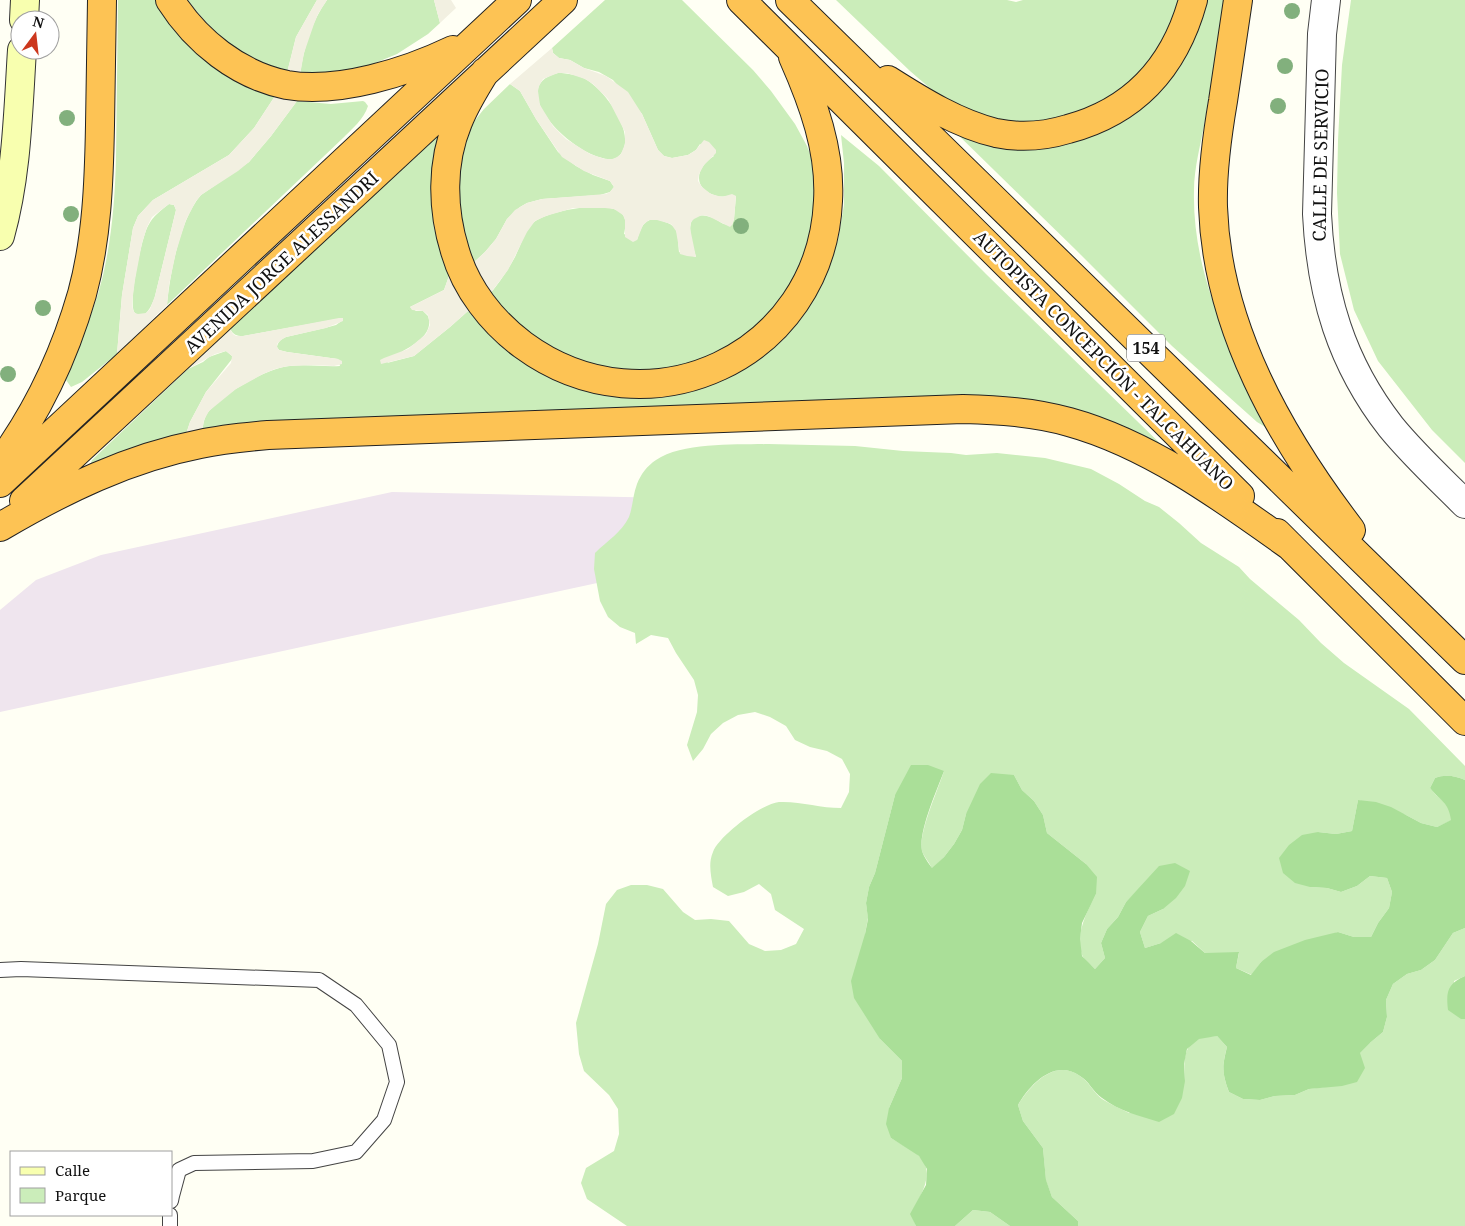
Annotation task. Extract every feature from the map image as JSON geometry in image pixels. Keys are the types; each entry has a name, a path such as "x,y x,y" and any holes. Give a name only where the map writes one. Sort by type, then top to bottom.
{"highway":[{"path":"0,463 22,430 53,370 84,285 95,223 99,179 102,0"},
{"path":"170,0 198,36 228,60 259,76 289,85 328,86 388,75 433,59 474,39"},
{"name":"AVENIDA JORGE ALESSANDRI","path":"0,483 516,0"},
{"name":"AVENIDA JORGE ALESSANDRI","path":"0,526 563,0"},
{"name":"AUTOPISTA CONCEPCIÓN - TALCAHUANO","path":"741,0 1465,722"},
{"name":"AUTOPISTA CONCEPCIÓN - TALCAHUANO","path":"790,0 1460,655"},
{"path":"838,46 913,96 980,129 1013,136 1046,134 1094,121 1121,107 1141,91 1173,51 1186,23 1193,0"},
{"path":"1238,0 1217,143 1213,200 1218,256 1225,289 1238,331 1254,373 1297,455 1370,555 1460,655"},
{"path":"485,72 458,123 446,169 445,200 451,236 461,269 473,291 494,320 511,336 553,364 580,374 609,381 636,384 666,382 692,377 720,366 748,351 760,342 795,304 816,262 821,246 828,202 825,154 813,108 787,45"},
{"path":"0,526 76,485 126,465 167,452 234,438 268,435 963,409 1033,414 1067,421 1102,433 1159,460 1207,488 1290,546"}],"street":[{"name":"CALLE DE SERVICIO","path":"1326,0 1322,34 1317,214 1321,264 1330,307 1344,347 1372,400 1414,452 1465,504"},
{"path":"0,236 11,186 15,155 21,60"}],"lane":[{"path":"0,970 21,969 319,980 356,1005 389,1046 397,1082 384,1120 356,1152 313,1161 194,1163 179,1170 172,1196"}],"shaded area":[{"path":"317,0 327,0 314,24 304,53 300,75 287,73 296,37"},
{"path":"434,0 451,0 456,8 440,23"},
{"path":"552,48 553,53 559,58 570,60 584,68 606,76 628,92 642,114 658,150 664,156 672,158 688,155 696,150 704,140 709,142 716,150 716,153 704,165 699,174 698,181 711,194 722,197 732,194 736,196 732,225 730,227 702,215 694,219 691,222 690,228 696,257 680,254 676,231 671,224 649,220 643,225 637,240 633,242 625,237 625,220 623,215 614,209 573,208 535,221 527,232 508,270 489,295 472,264 496,239 507,219 515,210 527,203 542,199 606,194 614,187 610,181 584,171 562,157 536,119 520,91 510,84","holes":["558,73 567,73 593,84 608,99 625,132 625,144 621,154 617,157 605,159 590,154 566,139 553,126 540,105 538,91 543,79"]},
{"path":"275,96 297,101 249,162 201,195 196,201 186,220 176,252 167,305 117,354 122,295 133,228 138,216 153,200 229,155 254,128","holes":["169,204 174,205 176,210 155,296 150,309 146,313 135,313 132,303 135,280 147,227 152,217"]},
{"path":"449,276 468,311 414,356 381,364 380,360 408,349 426,334 430,325 428,315 423,311 412,310 410,307 444,290"},
{"path":"343,318 343,321 326,328 286,337 277,344 277,347 279,350 287,352 338,359 342,361 342,364 334,366 288,366 263,374 236,389 209,411 204,420 202,433 185,437 190,422 206,392 231,363 232,356 226,351 215,354 188,369 230,329 236,336 243,336"},
{"path":"392,492 815,501 824,534 0,712 0,610 36,580 101,555"}],"green space":[{"path":"118,0 155,0 163,13 258,90 275,96 254,128 229,155 153,200 138,216 133,228 122,295 117,354 82,382 71,387 66,380 98,294 111,226 115,192"},
{"path":"188,0 317,0 296,37 287,73 257,63 237,50 203,19"},
{"path":"327,0 434,0 440,23 428,34 397,54 358,70 300,75 309,36"},
{"path":"605,0 682,0 753,70 771,91 795,124 807,146 816,172 817,219 788,298 724,355 663,374 595,368 529,338 489,295 509,267 533,223 551,214 593,207 606,207 617,210 625,219 624,234 637,240 643,225 649,220 666,222 675,228 679,252 696,257 690,228 691,222 695,217 710,217 724,224 732,225 736,196 717,196 709,193 700,183 700,172 703,166 714,156 700,144 696,150 688,155 672,158 664,156 658,150 642,114 613,80 570,60 559,58 553,53 552,48"},
{"path":"836,0 1007,0 1016,2 1023,0 1180,0 1164,49 1119,99 1045,126 984,118 939,96"},
{"path":"1205,0 1224,0 1208,105 1195,173 1195,223 1207,284 1217,313 1269,427 1267,428 1257,422 1172,346 950,127 1088,134"},
{"path":"1351,0 1465,0 1465,463 1432,430 1378,361 1354,310 1340,254 1337,193 1338,140 1342,65"},
{"path":"558,73 565,73 587,80 609,101 616,111 624,132 625,141 620,155 612,159 597,156 581,148 550,122 541,107 537,93 543,81"},
{"path":"510,84 520,91 558,152 576,166 610,181 614,187 610,192 600,195 542,199 527,203 507,219 496,239 472,264 458,219 459,161 472,124 484,109"},
{"path":"297,101 331,104 363,101 368,106 361,120 350,131 167,305 177,247 187,218 194,205 201,195 249,162"},
{"path":"438,135 440,136 432,188 432,203 434,228 449,276 444,290 410,307 416,311 423,311 428,316 429,322 426,333 413,345 387,363 414,356 468,311 507,349 555,378 694,389 727,377 757,361 784,339 804,315 821,287 838,240 844,205 844,163 841,135 879,166 986,274 1174,457 1063,411 202,433 203,424 209,411 235,389 258,376 290,366 340,366 338,359 287,352 279,350 277,347 279,342 286,337 336,325 343,318 243,336 235,335 230,329"},
{"path":"169,204 174,205 176,210 155,296 148,311 142,316 135,313 133,297 142,243 152,219"},
{"path":"226,351 232,356 232,359 206,392 190,422 185,437 90,466 92,460 188,369 209,357"},
{"path":"768,444 855,446 966,455 997,453 1045,458 1091,469 1145,501 1159,507 1201,543 1239,567 1344,663 1409,709 1465,766 1465,780 1458,777 1443,776 1435,778 1430,788 1448,805 1452,820 1437,827 1358,800 1352,831 1336,834 1318,832 1310,887 1327,888 1341,892 1357,886 1370,876 1387,878 1392,892 1389,908 1371,937 1354,937 1338,932 1261,962 1252,975 1236,968 1239,953 1205,953 1192,941 1161,943 1145,948 1140,932 1148,916 1163,909 1137,891 1126,902 1118,917 1107,929 1101,943 1105,958 1095,969 1083,957 1080,947 1083,923 1096,894 1086,864 1047,833 1043,815 1034,801 1022,790 1014,775 966,814 962,830 954,844 932,869 922,851 923,834 929,811 944,771 895,795 875,873 869,887 866,903 868,918 865,934 880,1039 902,1061 902,1078 889,1108 891,1138 917,1154 926,1168 925,1184 911,1214 916,1226 627,1226 587,1199 581,1183 586,1168 614,1151 619,1134 618,1109 609,1095 584,1071 579,1054 576,1023 598,944 606,904 617,890 631,885 647,885 663,889 683,912 695,920 729,921 749,944 765,951 781,950 796,944 804,929 775,910 771,894 759,884 744,892 728,896 713,887 710,869 711,856 723,838 741,822 762,808 779,802 841,808 849,792 850,774 842,759 827,751 810,747 795,740 786,726 770,717 755,712 738,715 723,723 711,734 703,749 693,761 687,745 697,712 698,695 694,680 668,638 651,635 636,644 635,633 620,627 608,617 600,601 594,569 595,553 626,522 637,484 642,474 650,465 667,454 695,447"},
{"path":"911,765 928,765 944,771 923,833 922,851 932,868 944,857 962,830 966,814 980,784 991,773 1014,775 1022,790 1034,801 1043,815 1047,833 1086,864 1097,877 1096,894 1082,923 1080,939 1082,956 1095,969 1105,958 1101,943 1107,929 1118,917 1126,902 1159,866 1175,863 1190,871 1185,886 1176,898 1163,909 1148,916 1140,932 1145,948 1161,943 1176,933 1191,941 1205,953 1239,952 1236,968 1251,975 1261,962 1274,952 1305,940 1338,932 1354,937 1371,937 1389,908 1392,892 1387,878 1370,876 1357,886 1341,892 1327,888 1310,887 1295,883 1283,873 1279,858 1289,845 1302,835 1318,832 1336,834 1352,831 1358,800 1376,802 1391,807 1421,823 1437,827 1451,820 1446,805 1430,788 1435,778 1443,776 1465,780 1465,928 1453,933 1435,960 1421,970 1407,974 1393,984 1386,1000 1387,1017 1383,1032 1360,1053 1365,1068 1357,1082 1342,1086 1309,1089 1295,1095 1275,1096 1260,1100 1243,1099 1229,1092 1224,1075 1224,1060 1227,1047 1217,1036 1199,1039 1187,1049 1182,1098 1174,1114 1159,1122 1130,1113 1109,1103 1099,1096 1083,1078 1071,1071 1061,1070 1053,1072 1036,1082 1018,1105 1023,1121 1043,1148 1046,1180 1052,1197 1078,1221 1078,1226 1010,1226 990,1212 973,1210 955,1226 916,1226 910,1214 926,1185 927,1169 919,1156 891,1138 886,1124 889,1108 902,1078 902,1061 880,1039 854,998 851,981 868,919 866,903 869,887 875,873 895,795"},
{"path":"1465,928 1465,976 1454,981 1461,1019 1465,1019 1465,1226 1078,1226 1078,1221 1052,1197 1046,1181 1043,1148 1023,1121 1018,1105 1030,1089 1044,1076 1062,1070 1071,1071 1083,1078 1102,1099 1129,1113 1185,1081 1185,1056 1190,1045 1200,1038 1217,1036 1227,1047 1224,1070 1229,1092 1243,1099 1260,1100 1275,1096 1295,1095 1309,1089 1325,1087 1383,1032 1387,1017 1386,1000 1393,984 1407,974 1421,970 1435,960 1453,933"},
{"path":"1465,976 1465,1019 1461,1019 1448,1010 1447,998 1449,989 1454,982"},
{"path":"973,1210 990,1212 1010,1226 955,1226"}]}
